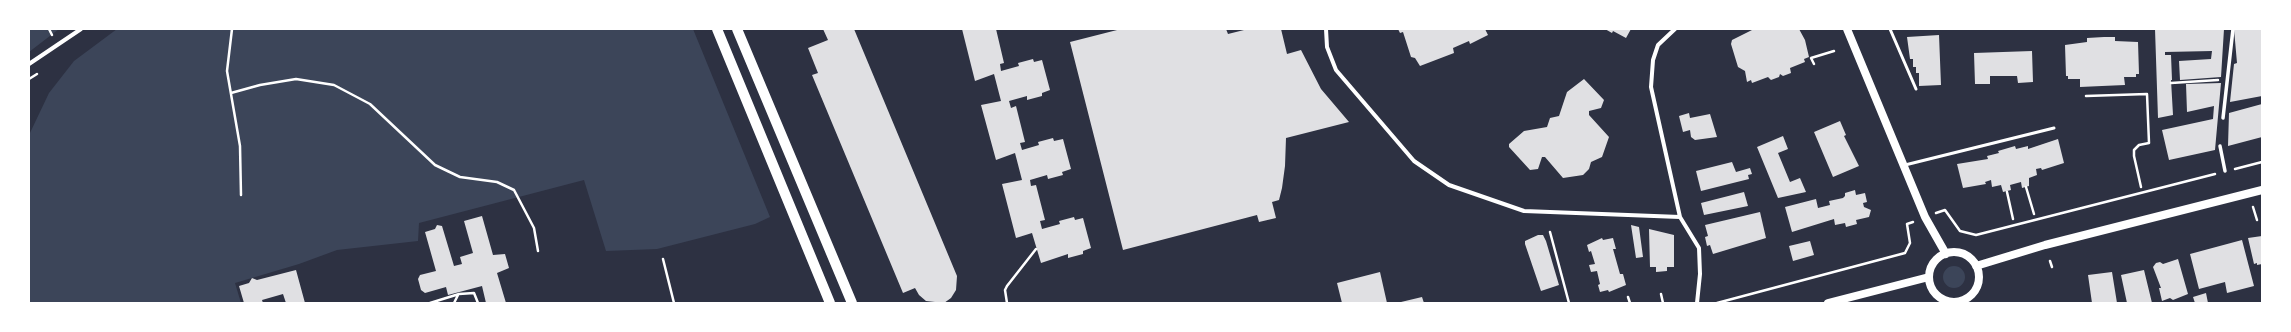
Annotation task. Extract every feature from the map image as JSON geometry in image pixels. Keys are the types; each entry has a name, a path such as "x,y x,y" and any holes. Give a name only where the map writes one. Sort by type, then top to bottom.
{"main road":[{"path":"717,29 830,303"},
{"path":"737,29 852,303"},
{"path":"1847,29 1925,217 1946,254"},
{"path":"1976,266 2045,245 2262,190"},
{"path":"1956,252 1964,254 1976,266 1979,277 1978,286 1973,294 1961,302 1945,301 1937,295 1931,286 1929,277 1931,267 1937,259 1946,254 1956,252"},
{"path":"1828,303 1929,277"}],"street":[{"path":"29,64 81,29"},
{"path":"1326,29 1327,47 1336,70 1414,161 1449,185 1524,212 1680,217"},
{"path":"1675,29 1658,45 1653,60 1651,87 1680,217 1699,248 1700,274 1696,303"},
{"path":"2223,118 2233,29"},
{"path":"2220,146 2225,171"}],"lane":[{"path":"1890,29 1916,89"},
{"path":"1903,166 2054,128"}],"path":[{"path":"232,29 228,44 227,71 240,146 241,195"},
{"path":"1814,64 1811,58 1834,51"},
{"path":"231,94 260,85 296,79 334,85 370,104 436,165 460,177 497,182 514,190 534,228 538,251"},
{"path":"2171,83 2228,80"},
{"path":"2086,96 2147,94 2149,143 2139,145 2134,150 2141,187"},
{"path":"1717,303 1905,253 1910,243 1907,224 1945,210 1960,231 1976,235 2262,162"},
{"path":"2026,187 2034,214"},
{"path":"2007,192 2013,219"},
{"path":"2253,207 2256,220"},
{"path":"1550,232 1569,303"},
{"path":"1007,303 1005,290 1007,286 1036,249"},
{"path":"663,259 674,303"},
{"path":"2050,261 2052,267"},
{"path":"430,303 459,294 474,294 478,303"},
{"path":"454,303 459,294"},
{"path":"1662,294 1664,303"},
{"path":"1628,296 1630,303"}],"shaded area":[{"path":"29,29 59,29 29,52"},
{"path":"117,29 693,29 770,217 755,224 657,249 606,251 584,180 419,223 418,241 337,250 299,264 235,283 241,303 29,303 29,135 49,93 74,61"},
{"path":"1950,266 1958,266 1965,273 1965,281 1958,288 1950,288 1943,281 1943,273"}],"building":[{"path":"823,29 854,29 957,276 956,290 951,298 944,303 926,301 919,295 915,288 903,293 812,75 818,73 808,48 828,40"},
{"path":"962,29 996,29 1004,63 1000,64 1001,71 1019,66 1018,63 1033,59 1034,62 1042,60 1050,90 1042,93 1042,96 1027,100 1027,96 1009,101 1011,108 1016,106 1025,142 1020,143 1022,150 1039,145 1038,142 1053,138 1054,141 1063,139 1071,169 1062,172 1063,175 1048,179 1047,175 1030,180 1031,186 1036,185 1045,220 1040,221 1042,229 1060,224 1059,221 1074,217 1075,220 1083,218 1091,248 1083,251 1083,254 1068,258 1068,254 1041,263 1032,233 1016,238 1002,184 1022,180 1015,153 996,160 981,105 1001,101 994,74 975,81"},
{"path":"1121,29 1226,29 1228,34 1248,29 1281,29 1287,54 1301,50 1321,89 1349,122 1286,138 1285,166 1282,188 1279,200 1272,202 1276,218 1259,222 1257,215 1123,250 1070,42"},
{"path":"1398,29 1485,29 1488,35 1470,44 1469,41 1453,48 1454,53 1420,66 1415,58 1411,57 1403,32 1400,33"},
{"path":"1605,29 1631,29 1626,38 1613,31 1612,33"},
{"path":"1754,29 1799,29 1805,40 1809,57 1804,59 1805,62 1790,68 1791,73 1783,76 1780,74 1779,77 1771,80 1768,77 1752,83 1751,80 1747,82 1745,71 1738,67 1731,44 1732,40"},
{"path":"2155,29 2224,29 2221,77 2180,80 2179,61 2211,59 2212,51 2165,52 2165,55 2171,55 2173,115 2158,118"},
{"path":"2234,29 2262,29 2262,96 2230,102 2234,64 2237,63"},
{"path":"1939,35 1941,85 1919,86 1919,73 1916,73 1916,67 1913,67 1913,59 1910,59 1907,37"},
{"path":"2115,37 2115,41 2138,42 2139,74 2136,74 2136,77 2124,77 2125,85 2080,87 2080,79 2068,79 2068,76 2066,76 2065,45 2087,42 2087,38"},
{"path":"2032,51 2033,82 2018,83 2017,76 1990,76 1990,84 1975,84 1974,53"},
{"path":"1584,79 1604,100 1601,108 1589,111 1589,115 1609,137 1602,157 1591,162 1589,169 1583,175 1563,178 1545,157 1542,157 1538,169 1530,170 1509,147 1509,144 1524,131 1547,127 1550,118 1559,116 1567,92"},
{"path":"2221,83 2215,150 2169,160 2162,130 2213,119 2214,106 2187,112 2186,84"},
{"path":"2262,104 2262,137 2228,146 2229,113"},
{"path":"1689,113 1690,118 1710,114 1717,137 1695,140 1691,137 1690,130 1683,132 1679,116"},
{"path":"1840,121 1846,135 1844,136 1859,166 1833,177 1814,132"},
{"path":"1783,136 1788,149 1778,153 1790,182 1800,178 1806,192 1778,198 1757,147"},
{"path":"2058,139 2064,163 2042,170 2041,168 2036,169 2037,175 2029,178 2029,186 2022,188 2021,182 2010,185 2011,190 2003,192 2001,185 1992,187 1991,180 1985,182 1986,184 1963,188 1957,164 1988,159 1987,156 1999,153 1998,151 2015,146 2016,149 2028,146 2028,149"},
{"path":"1732,162 1736,172 1750,168 1752,174 1748,175 1749,179 1701,191 1696,171"},
{"path":"1855,190 1856,195 1865,193 1867,202 1863,203 1864,207 1871,210 1869,217 1856,220 1857,224 1846,227 1845,223 1835,225 1834,219 1792,232 1785,207 1816,199 1818,208 1830,205 1829,201 1843,198 1845,193"},
{"path":"1744,192 1748,206 1704,215 1701,203"},
{"path":"1760,212 1766,238 1713,254 1710,245 1707,246 1705,237 1708,236 1705,225"},
{"path":"482,216 493,255 505,254 509,268 497,273 506,303 486,303 482,286 448,295 446,287 425,293 421,290 418,279 420,275 436,271 425,232 435,229 437,225 442,226 454,266 462,264 460,257 473,253 464,221"},
{"path":"1631,225 1639,227 1643,257 1636,258"},
{"path":"1649,229 1674,235 1674,267 1667,267 1667,271 1656,272 1656,267 1650,267"},
{"path":"1538,235 1543,235 1546,241 1559,285 1541,291 1525,244 1525,241"},
{"path":"2262,236 2262,264 2257,265 2257,263 2254,264 2248,238"},
{"path":"1602,238 1603,240 1613,238 1616,249 1613,249 1620,274 1623,274 1626,285 1609,292 1608,290 1600,292 1597,271 1591,272 1589,265 1595,264 1591,251 1589,252 1587,245"},
{"path":"2242,240 2254,286 2227,293 2225,282 2199,289 2190,254"},
{"path":"1810,241 1814,255 1793,261 1789,246"},
{"path":"2178,259 2188,294 2173,300 2170,298 2162,301 2159,288 2161,288 2153,267 2156,263 2160,262 2163,264"},
{"path":"296,270 305,303 286,303 283,294 262,300 263,303 244,303 239,286 249,283 252,278 257,280"},
{"path":"2144,270 2152,303 2127,303 2121,275"},
{"path":"1380,272 1387,303 1342,303 1337,283"},
{"path":"2112,272 2117,303 2092,303 2088,275"},
{"path":"2206,293 2208,303 2195,303 2193,297"},
{"path":"1422,297 1424,303 1401,303 1401,302"}]}
